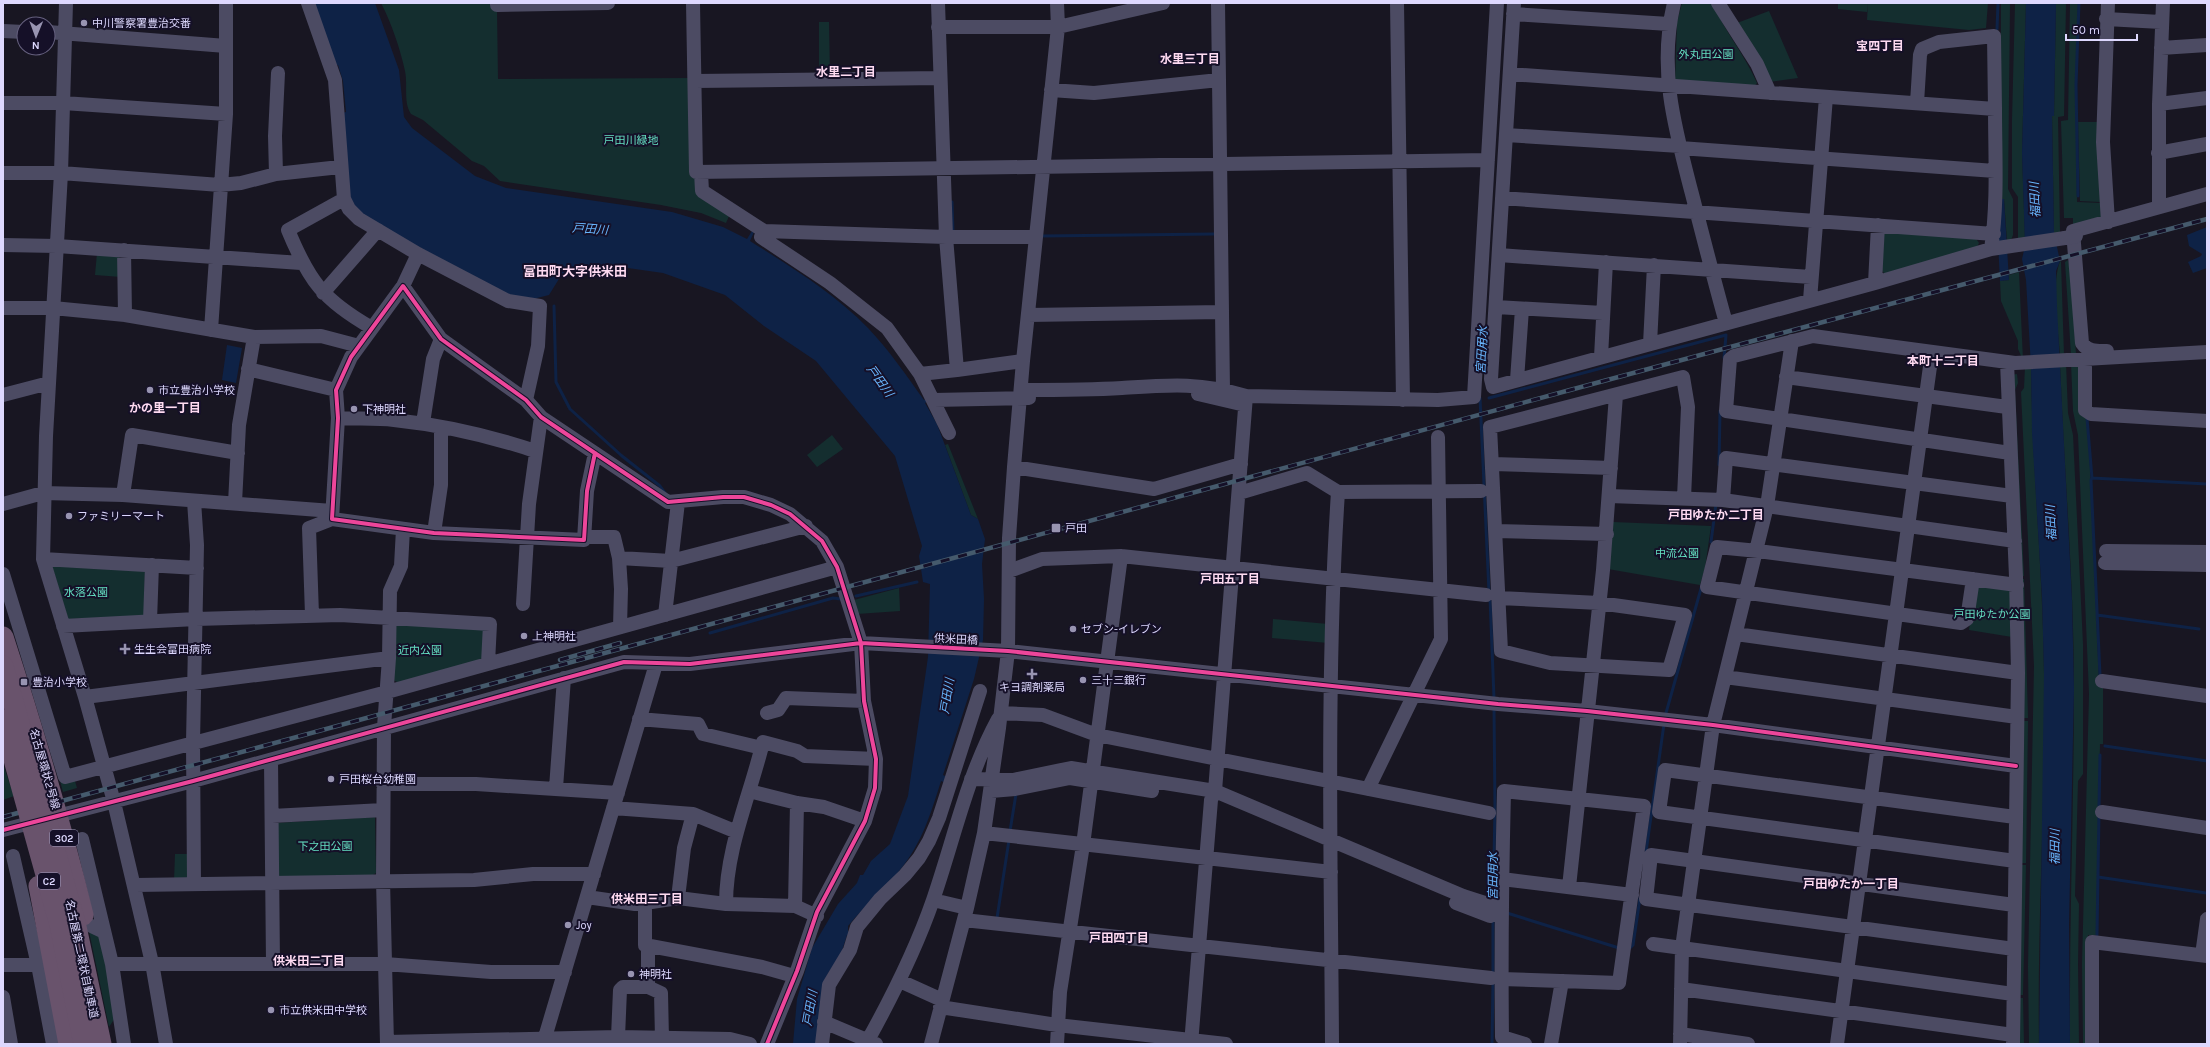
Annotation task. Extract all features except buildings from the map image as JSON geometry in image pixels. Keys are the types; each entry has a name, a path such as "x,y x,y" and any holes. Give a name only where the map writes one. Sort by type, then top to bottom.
{"highway":[{"name":"名古屋環状2号線","path":"10,630 33,727 58,816 85,923 119,1042"},
{"name":"名古屋第二環状自動車道","path":"3,666 74,914 101,1044"},
{"name":"名古屋第二環状自動車道","path":"3,720 60,925 84,1044"},
{"path":"4,748 47,917 70,1044"}],"street":[{"path":"66,3 61,174 43,493 43,559 85,697 114,802 135,885 152,963 166,1044"},
{"path":"211,330 226,114 226,3"},
{"path":"308,3 335,80 340,167 344,198 349,209 359,219 418,254 508,301 540,306 538,346 526,400"},
{"path":"497,3 497,5 608,3"},
{"path":"693,3 696,172 1488,160"},
{"path":"938,3 946,237 958,370"},
{"path":"930,1044 966,914 984,834 992,786 1001,713 1008,651 1009,538 1014,467 1023,361 1058,27 1057,3"},
{"path":"938,27 1058,27 1160,3"},
{"path":"1218,3 1223,389"},
{"path":"1397,3 1403,400"},
{"path":"1021,394 1200,394 1245,400 1438,400 1474,397 1497,3"},
{"path":"1674,3 1669,24 1667,85 1680,147 1726,323"},
{"path":"1718,3 1757,64 1770,93"},
{"path":"2108,3 2106,19 2103,142 2108,222"},
{"path":"2159,207 2158,153 2163,3"},
{"path":"1669,24 1514,8 1491,379 1493,387 2003,247 2108,230 2207,202"},
{"path":"2106,19 2162,22"},
{"path":"3,32 16,32"},
{"path":"56,32 226,46"},
{"path":"1917,103 1920,55 1922,49 1939,42 1994,36 1994,234 2003,247"},
{"path":"2161,48 2207,45"},
{"path":"276,174 275,136 278,73"},
{"path":"1510,74 1995,109"},
{"path":"695,81 940,78"},
{"path":"1052,90 1094,93 1219,80"},
{"path":"1810,300 1826,97"},
{"path":"2159,104 2207,98"},
{"path":"3,103 63,103 226,114"},
{"path":"1506,135 1995,171"},
{"path":"2158,153 2207,144"},
{"path":"3,173 61,174 220,185 242,183 276,174 340,167"},
{"path":"701,172 702,191 764,231 946,237 1036,237"},
{"path":"2134,357 2134,349 2094,351 2085,347 2082,343 2073,231 2207,194"},
{"path":"344,198 288,230 302,263 323,293 346,313 372,328"},
{"path":"1502,198 1994,234"},
{"path":"1875,283 1878,225"},
{"path":"323,293 378,230"},
{"path":"764,231 761,237 830,283 887,328 920,374 949,433"},
{"path":"3,245 57,246 124,250 302,263"},
{"path":"124,250 125,315"},
{"path":"332,515 338,418 336,390 350,357 403,286 418,254"},
{"path":"1499,255 1811,277"},
{"path":"1601,357 1606,262"},
{"path":"1650,344 1654,265"},
{"path":"403,286 441,339 526,400 541,417 668,502 723,497 744,497 776,507 790,514 822,541 837,567 861,643 864,701 876,759 875,788 865,821 817,912 817,916 767,1044"},
{"path":"1496,307 1603,314"},
{"path":"3,308 53,308 125,315 254,337 321,336 359,346"},
{"path":"1517,380 1522,309"},
{"path":"1028,315 1222,312"},
{"path":"2010,453 1726,411 1730,360 1734,356 1813,336 2024,363 2064,359 2134,357 2207,352"},
{"path":"235,503 239,425 254,337"},
{"path":"423,423 433,359 441,339"},
{"path":"1748,1044 1680,1039 1682,948 1713,725 1758,551 1767,506 1792,341"},
{"path":"1837,1044 1932,352"},
{"path":"920,374 1023,361"},
{"path":"1681,989 1841,1012 2013,1040 2018,673 2017,585 2007,407 2007,362"},
{"path":"2085,367 2085,410 2091,414 2207,421"},
{"path":"248,370 336,390"},
{"path":"1009,571 1042,559 1121,556 1493,596 1599,603 1685,615 1669,670 1550,663 1501,651 1493,596 1496,532 1490,427 1683,377 1688,407 1684,498"},
{"path":"1786,377 2007,407"},
{"path":"3,395 49,383"},
{"path":"934,400 1162,384 1223,389 1245,400"},
{"path":"1569,887 1607,534 1616,395"},
{"path":"1191,1042 1206,858 1213,796 1233,568 1245,400"},
{"path":"523,604 526,537 535,451 541,417"},
{"path":"338,418 392,419 423,423 503,440 535,451"},
{"path":"434,533 441,485 441,427"},
{"path":"122,496 132,435 238,453"},
{"path":"1368,789 1441,639 1438,437"},
{"path":"3,504 43,493 235,503 332,515 403,529 434,533 584,540 587,491 595,453"},
{"path":"1717,500 1726,458 2012,496"},
{"path":"1014,467 1154,489 1241,464"},
{"path":"1493,464 1611,468"},
{"path":"1239,493 1307,474 1338,492 1481,491"},
{"path":"1332,1044 1332,578 1338,492"},
{"path":"1610,496 1717,500 2014,541"},
{"path":"194,502 197,568 193,742 194,884"},
{"path":"665,615 678,502"},
{"path":"312,615 309,528 332,515"},
{"path":"619,558 671,561 806,526"},
{"path":"403,529 401,566 390,591 389,658 384,727 383,810 387,1043 544,1042 618,1037 642,1041 662,1038 730,1039 750,1044"},
{"path":"1496,532 1607,534"},
{"path":"584,537 614,537 619,558 621,589 620,627"},
{"path":"1973,580 1967,619 1961,623 1707,587 1717,547 2017,585"},
{"path":"2207,552 2106,557 2207,565"},
{"path":"1057,1044 1060,992 1071,932 1121,556"},
{"path":"43,559 197,568"},
{"path":"150,621 152,565"},
{"path":"3,618 10,630 44,710 66,777 104,768 193,742 387,692 837,567"},
{"path":"3,574 10,630"},
{"path":"63,626 312,615 342,615 490,624 488,663"},
{"path":"1736,634 2018,673"},
{"name":"供米田橋","path":"3,830 271,760 384,727 624,662 690,664 861,643 1008,651 1413,695 1587,711 1713,725 2016,766"},
{"path":"85,697 389,658"},
{"path":"544,1042 656,664"},
{"path":"1726,676 2017,717"},
{"path":"556,788 564,678"},
{"path":"2102,681 2207,696"},
{"path":"822,1044 829,985 850,950 857,927 880,899 905,875 919,858 929,841 939,818 980,691"},
{"path":"767,713 778,710 786,698 864,701"},
{"path":"33,727 44,710"},
{"path":"1001,713 1043,715 1097,735 1489,813"},
{"path":"824,1022 872,1042 900,981 933,900 982,747 1001,713"},
{"path":"639,719 698,724 703,734 762,748"},
{"path":"726,904 726,884 737,832 763,742 797,751 805,756 876,759"},
{"path":"271,760 273,964"},
{"path":"2015,817 1706,774 1665,770 1659,812 1865,841 2015,860"},
{"path":"970,784 1015,789 1065,778 1092,776 1213,796 1332,845 1462,906 1491,910"},
{"path":"383,784 476,784 618,793"},
{"path":"748,790 797,803 824,807 865,821"},
{"path":"933,900 966,914 1071,932 1496,979 1619,983 1644,806 1504,790 1502,879 1496,979 1502,1037 1525,1044"},
{"path":"795,906 797,803"},
{"path":"613,808 693,814 737,832"},
{"path":"272,816 383,810"},
{"path":"2102,812 2207,828"},
{"path":"678,898 684,848 693,814"},
{"path":"984,834 1331,872"},
{"path":"82,839 112,964 119,1042"},
{"path":"2014,905 1651,855 1646,899 2014,949"},
{"path":"13,856 38,965 53,1044"},
{"path":"135,885 384,880 474,880 532,874 594,874"},
{"path":"1502,879 1632,895"},
{"path":"587,897 636,904 678,898 726,904 795,906 817,916"},
{"path":"645,903 645,945 648,946 648,987"},
{"path":"30,932 47,917"},
{"path":"2092,1044 2092,942 2204,956 2207,919"},
{"path":"85,923 104,932"},
{"path":"1653,944 2013,994"},
{"path":"648,946 762,966 794,976"},
{"path":"112,964 385,964 491,972 565,972"},
{"path":"3,965 38,965"},
{"path":"900,981 941,1004 1057,1025 1191,1042 1226,1044"},
{"path":"1551,1044 1562,981"},
{"path":"618,1037 620,990 623,987 648,987 661,993 662,1038"},
{"path":"3,997 8,1038"}],"green space":[{"name":"戸田川緑地","path":"381,3 493,3 497,10 498,79 690,78 698,181 729,216 726,223 701,213 661,205 500,181 484,166 472,161 423,120 411,114 406,99 406,76 401,54"},
{"name":"外丸田公園","path":"1682,3 1713,3 1757,83 1753,88 1675,82 1677,22"},
{"path":"1838,3 1868,3 1867,12 1838,9"},
{"path":"1868,3 1988,3 1986,28 1969,30 1867,20"},
{"path":"2001,3 2010,3 2008,189 2013,199 2013,235 2011,240 2007,241 2004,199 2001,199"},
{"path":"2015,3 2026,3 2022,153 2025,238 2018,239 2018,197 2012,188"},
{"path":"2056,3 2066,3 2064,116 2058,117 2060,233 2054,233 2052,116 2054,116"},
{"path":"2070,3 2078,3 2076,86 2077,202 2101,203 2101,222 2073,227 2073,218 2064,218 2061,121 2068,120"},
{"path":"1769,11 1798,78 1769,82 1737,23"},
{"path":"819,22 829,22 830,76 819,76"},
{"path":"2078,122 2100,122 2100,202 2080,201"},
{"path":"1887,230 1975,237 1979,243 1976,249 1885,274 1881,270 1883,233"},
{"path":"97,253 119,255 121,277 95,275"},
{"path":"2068,260 2071,275 2076,354 2071,355 2065,262"},
{"path":"2060,261 2064,355 2060,355 2056,307 2057,271"},
{"path":"2019,272 2023,360 2018,349 2018,341 2001,301 2000,281 2009,280 2009,275"},
{"path":"2060,363 2066,363 2068,413 2073,435 2083,644 2083,774 2078,781 2075,896 2079,904 2079,1044 2070,1044 2074,647"},
{"path":"2071,363 2078,363 2082,413 2088,420 2099,681 2103,684 2103,744 2100,744 2096,935 2088,935 2088,1044 2083,1044 2082,964 2089,694 2078,435 2073,411"},
{"path":"2025,367 2031,367 2033,444 2042,596 2044,673 2044,766 2039,951 2039,1044 2029,1044 2028,967 2034,666 2021,392 2024,388"},
{"path":"2017,374 2018,383 2015,390 2024,576 2019,576 2010,375"},
{"path":"832,435 843,449 817,467 807,455"},
{"path":"948,444 978,519 971,515 945,445"},
{"name":"中流公園","path":"1613,522 1711,526 1705,568 1700,585 1608,569"},
{"name":"水落公園","path":"52,566 145,569 144,616 68,619"},
{"path":"2019,578 2024,579 2028,718 2021,718"},
{"name":"戸田ゆたか公園","path":"1979,585 2010,589 2012,637 1969,630 1975,587"},
{"path":"899,588 900,611 857,614 854,600"},
{"path":"1273,619 1328,624 1328,643 1272,638"},
{"name":"近内公園","path":"398,623 486,630 483,656 481,660 399,683 393,680 394,627"},
{"path":"2021,721 2028,721 2026,863 2018,863"},
{"path":"3,764 14,796 3,800"},
{"path":"56,766 75,781 77,788 63,792"},
{"name":"下之田公園","path":"375,817 376,873 373,875 281,878 277,874 276,823"},
{"path":"175,854 189,854 190,876 186,880 174,881"},
{"path":"2018,865 2026,865 2023,995 2016,995"},
{"path":"89,931 101,938 115,1018 109,1027"},
{"path":"2016,998 2023,998 2024,1044 2017,1044"}],"water":[{"name":"戸田川","path":"311,3 375,3 399,70 404,117 412,128 475,176 506,188 672,212 723,227 747,239 752,231 754,232 750,241 812,281 855,315 883,345 924,400 928,398 929,400 925,403 937,424 971,515 978,519 985,539 982,564 984,599 983,640 974,679 943,775 947,777 946,783 941,781 925,827 908,860 848,926 848,931 851,932 850,935 847,935 841,954 827,975 817,1044 793,1044 797,999 812,948 838,904 857,883 860,875 863,875 871,861 890,844 908,796 928,657 930,584 923,582 919,556 922,546 895,456 816,361 764,326 725,295 663,273 628,268 591,266 573,268 562,274 549,295 533,299 507,296 361,215 349,202 342,113 346,112 343,81 338,65 334,66"},
{"name":"福田川","path":"2026,3 2056,3 2054,116 2052,116 2054,233 2060,261 2056,271 2057,307 2072,600 2074,689 2069,925 2070,1044 2039,1044 2044,673 2042,597 2032,433 2031,367 2026,280 2022,259 2025,246 2022,153"},
{"path":"2001,199 2004,199 2009,280 2000,281 1998,242"},
{"path":"2207,227 2207,268 2193,273 2188,262 2201,256 2202,254 2189,246 2187,235"},
{"path":"227,345 242,348 236,383 222,380"}],"waterway":[{"path":"1997,29 1998,3"},
{"path":"2078,196 2076,85 2079,3"},
{"path":"952,202 953,232"},
{"path":"1042,236 1214,234"},
{"path":"554,306 556,382 570,409 622,456 660,486 665,493"},
{"path":"1489,398 1726,335 1724,358"},
{"name":"宮田用水","path":"1480,398 1489,592"},
{"path":"1719,465 1720,411"},
{"path":"2087,418 2092,478 2100,675"},
{"path":"2092,478 2207,484"},
{"path":"1711,542 1716,504"},
{"path":"856,596 917,582"},
{"path":"1666,713 1702,585"},
{"path":"710,633 833,598 841,599"},
{"name":"宮田用水","path":"1490,598 1494,698"},
{"path":"2097,615 2199,629"},
{"name":"宮田用水","path":"1493,902 1495,810 1494,709"},
{"path":"1646,852 1664,724"},
{"path":"2105,746 2207,761"},
{"path":"2099,809 2100,755"},
{"path":"1010,831 1016,794"},
{"path":"2097,935 2099,814"},
{"path":"997,918 1009,840"},
{"path":"2098,877 2206,893"},
{"path":"1629,949 1633,945 1640,898"},
{"path":"1507,913 1619,948"},
{"name":"宮田用水","path":"1493,918 1493,974"},
{"name":"宮田用水","path":"1492,1044 1493,982"}],"railway":[{"path":"3,817 1570,390 2207,219"},
{"path":"560,660 620,643"}],"cycle path":[{"path":"595,453 587,491 584,540 434,533 332,519 338,418 336,390 351,357 403,286 441,339 526,400 541,417 668,502 723,497 744,497 771,505 790,514 822,541 837,567 861,643 864,701 876,759 875,788 865,821 817,912 797,971 767,1044"},
{"path":"3,830 193,781 624,662 690,664 861,643 1008,651 1498,704 1587,711 1713,725 2016,766"}],"place":[{"name":"中川警察署豊治交番","path":"84,23"},
{"name":"市立豊治小学校","path":"150,390"},
{"name":"下神明社","path":"354,409"},
{"name":"ファミリーマート","path":"69,516"},
{"name":"戸田","path":"1056,528"},
{"name":"セブン-イレブン","path":"1073,629"},
{"name":"上神明社","path":"524,636"},
{"name":"生生会富田病院","path":"125,649"},
{"name":"キヨ調剤薬局","path":"1032,674"},
{"name":"三十三銀行","path":"1083,680"},
{"name":"豊治小学校","path":"24,682"},
{"name":"戸田桜台幼稚園","path":"331,779"},
{"name":"Joy","path":"568,925"},
{"name":"神明社","path":"631,974"},
{"name":"市立供米田中学校","path":"271,1010"}],"district":[{"name":"宝四丁目","path":"1880,46"},
{"name":"水里三丁目","path":"1190,59"},
{"name":"水里二丁目","path":"846,72"},
{"name":"富田町大字供米田","path":"575,271"},
{"name":"本町十二丁目","path":"1943,361"},
{"name":"かの里一丁目","path":"165,408"},
{"name":"戸田ゆたか二丁目","path":"1716,515"},
{"name":"戸田五丁目","path":"1230,579"},
{"name":"戸田ゆたか一丁目","path":"1851,884"},
{"name":"供米田三丁目","path":"647,899"},
{"name":"戸田四丁目","path":"1119,938"},
{"name":"供米田二丁目","path":"309,961"}]}
